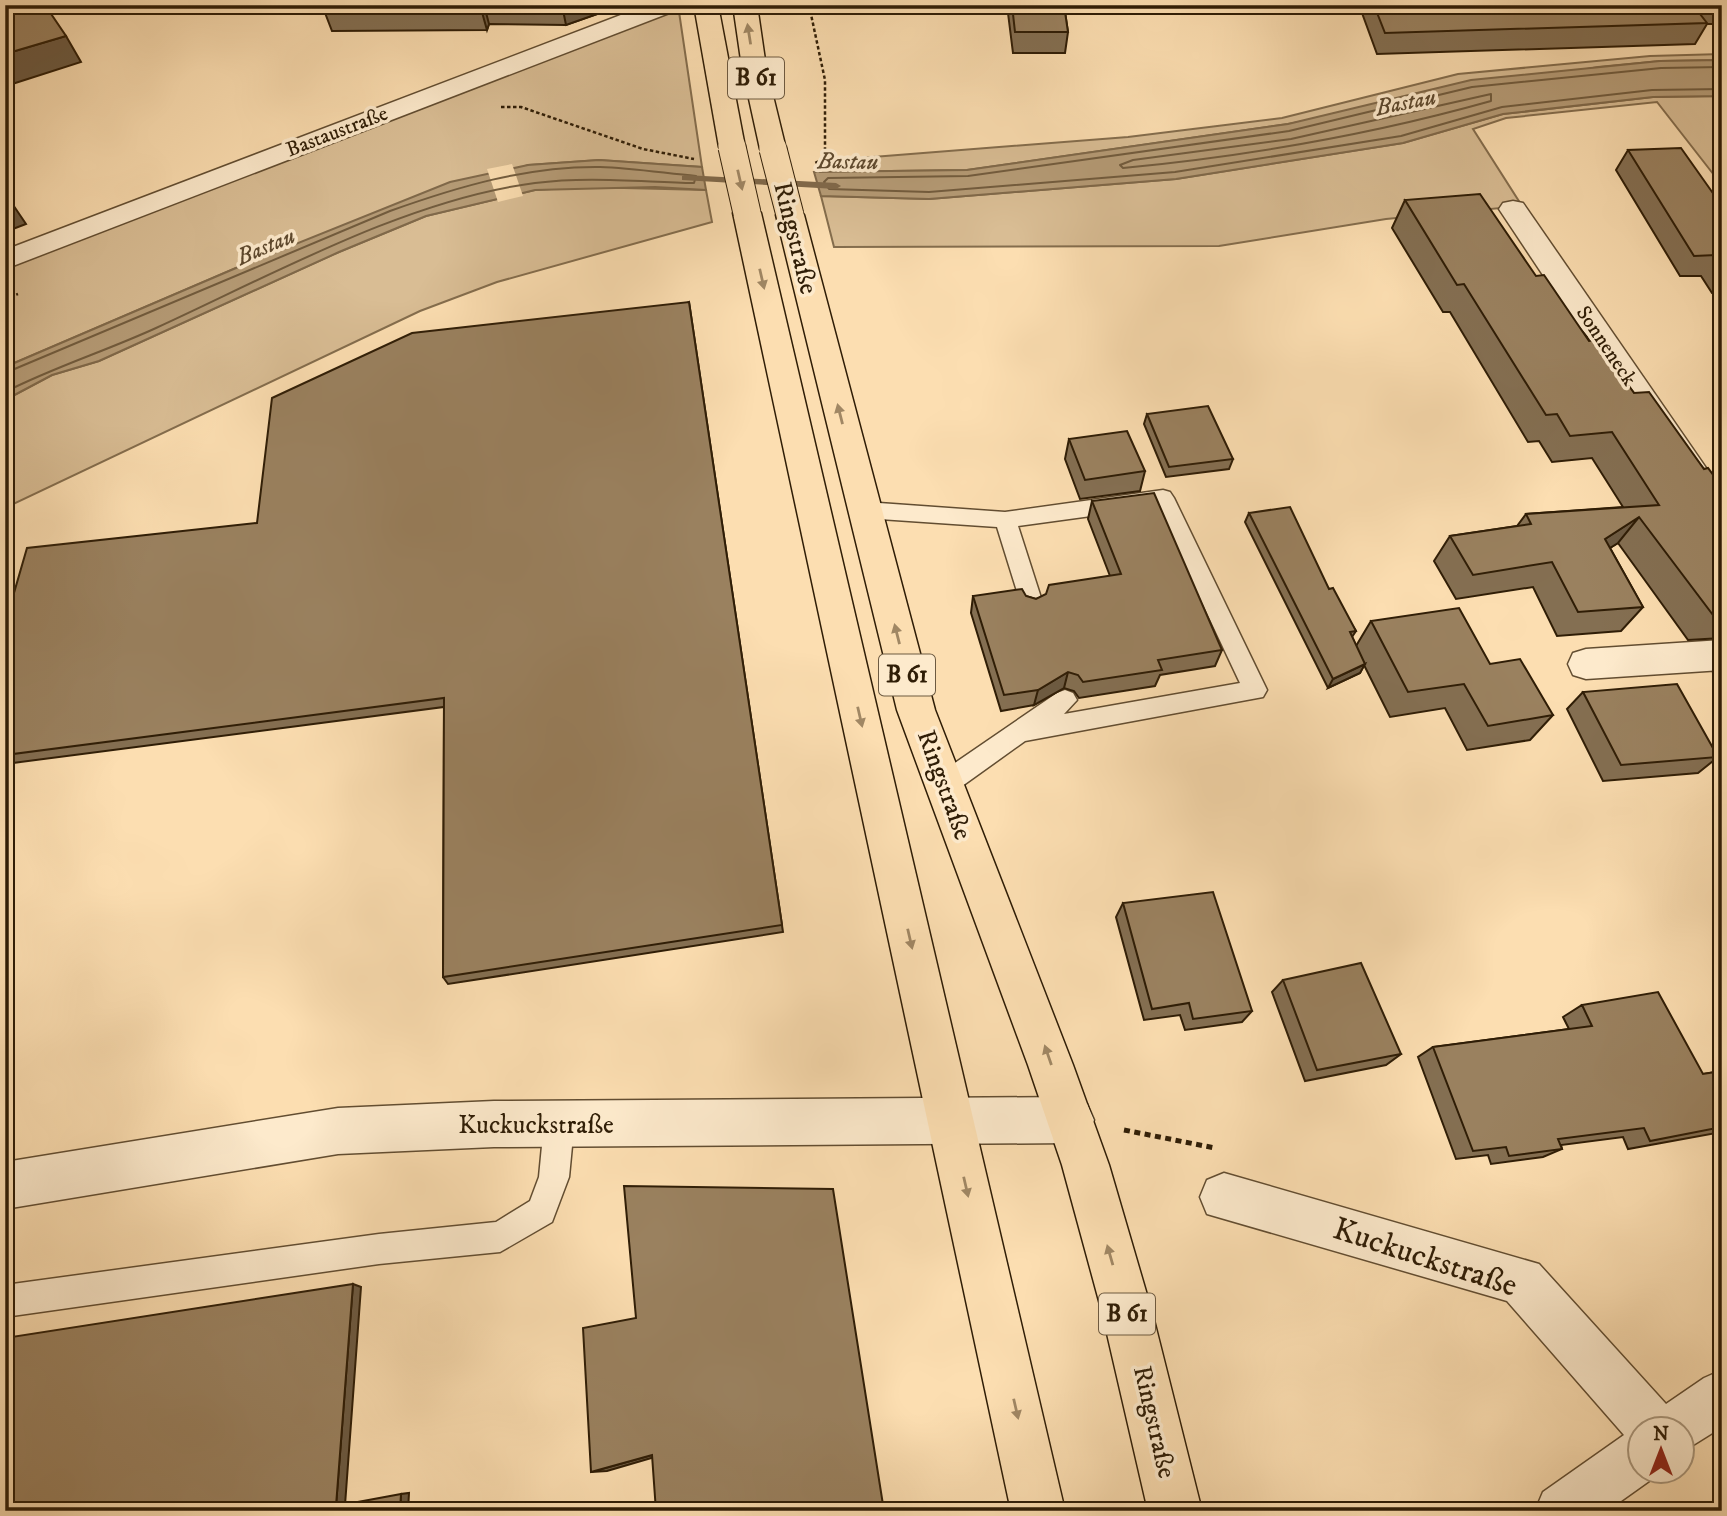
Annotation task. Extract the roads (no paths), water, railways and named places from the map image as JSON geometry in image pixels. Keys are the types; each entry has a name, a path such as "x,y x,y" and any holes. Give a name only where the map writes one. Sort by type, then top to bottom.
{"main road":[{"name":"Ringstraße","path":"706,5 732,147 1038,1511"},
{"name":"Ringstraße","path":"745,5 754,67 772,149 916,710 942,786 1029,1001 1071,1120 1135,1341 1175,1511"}],"street":[{"name":"Bastaustraße","path":"5,260 669,5"},
{"name":"Sonneneck","path":"1513,209 1722,517"},
{"path":"1586,664 1722,655"},
{"name":"Kuckuckstraße","path":"5,1186 338,1131 494,1124 1071,1120"},
{"name":"Kuckuckstraße","path":"1224,1197 1522,1281 1639,1414"},
{"path":"1696,1415 1722,1396"},
{"path":"1562,1511 1626,1465"}],"lane":[{"path":"865,510 1005,520 1163,498 1255,690 1019,732"},
{"path":"1005,520 1032,604"},
{"path":"942,786 1065,700"},
{"path":"5,1301 379,1249 500,1237 541,1211 554,1177 559,1125"}],"water":[{"path":"1722,60 1722,96 1653,97 1503,114 1403,143 1176,179 929,199 821,196 814,172 967,170 1288,124 1471,80 1660,61"},
{"path":"599,160 702,167 706,190 655,187 535,190 426,216 339,252 99,361 52,375 5,400 5,367 236,268 450,182 528,165"}],"waterway":[{"name":"Bastau","path":"685,178 836,186"}]}
